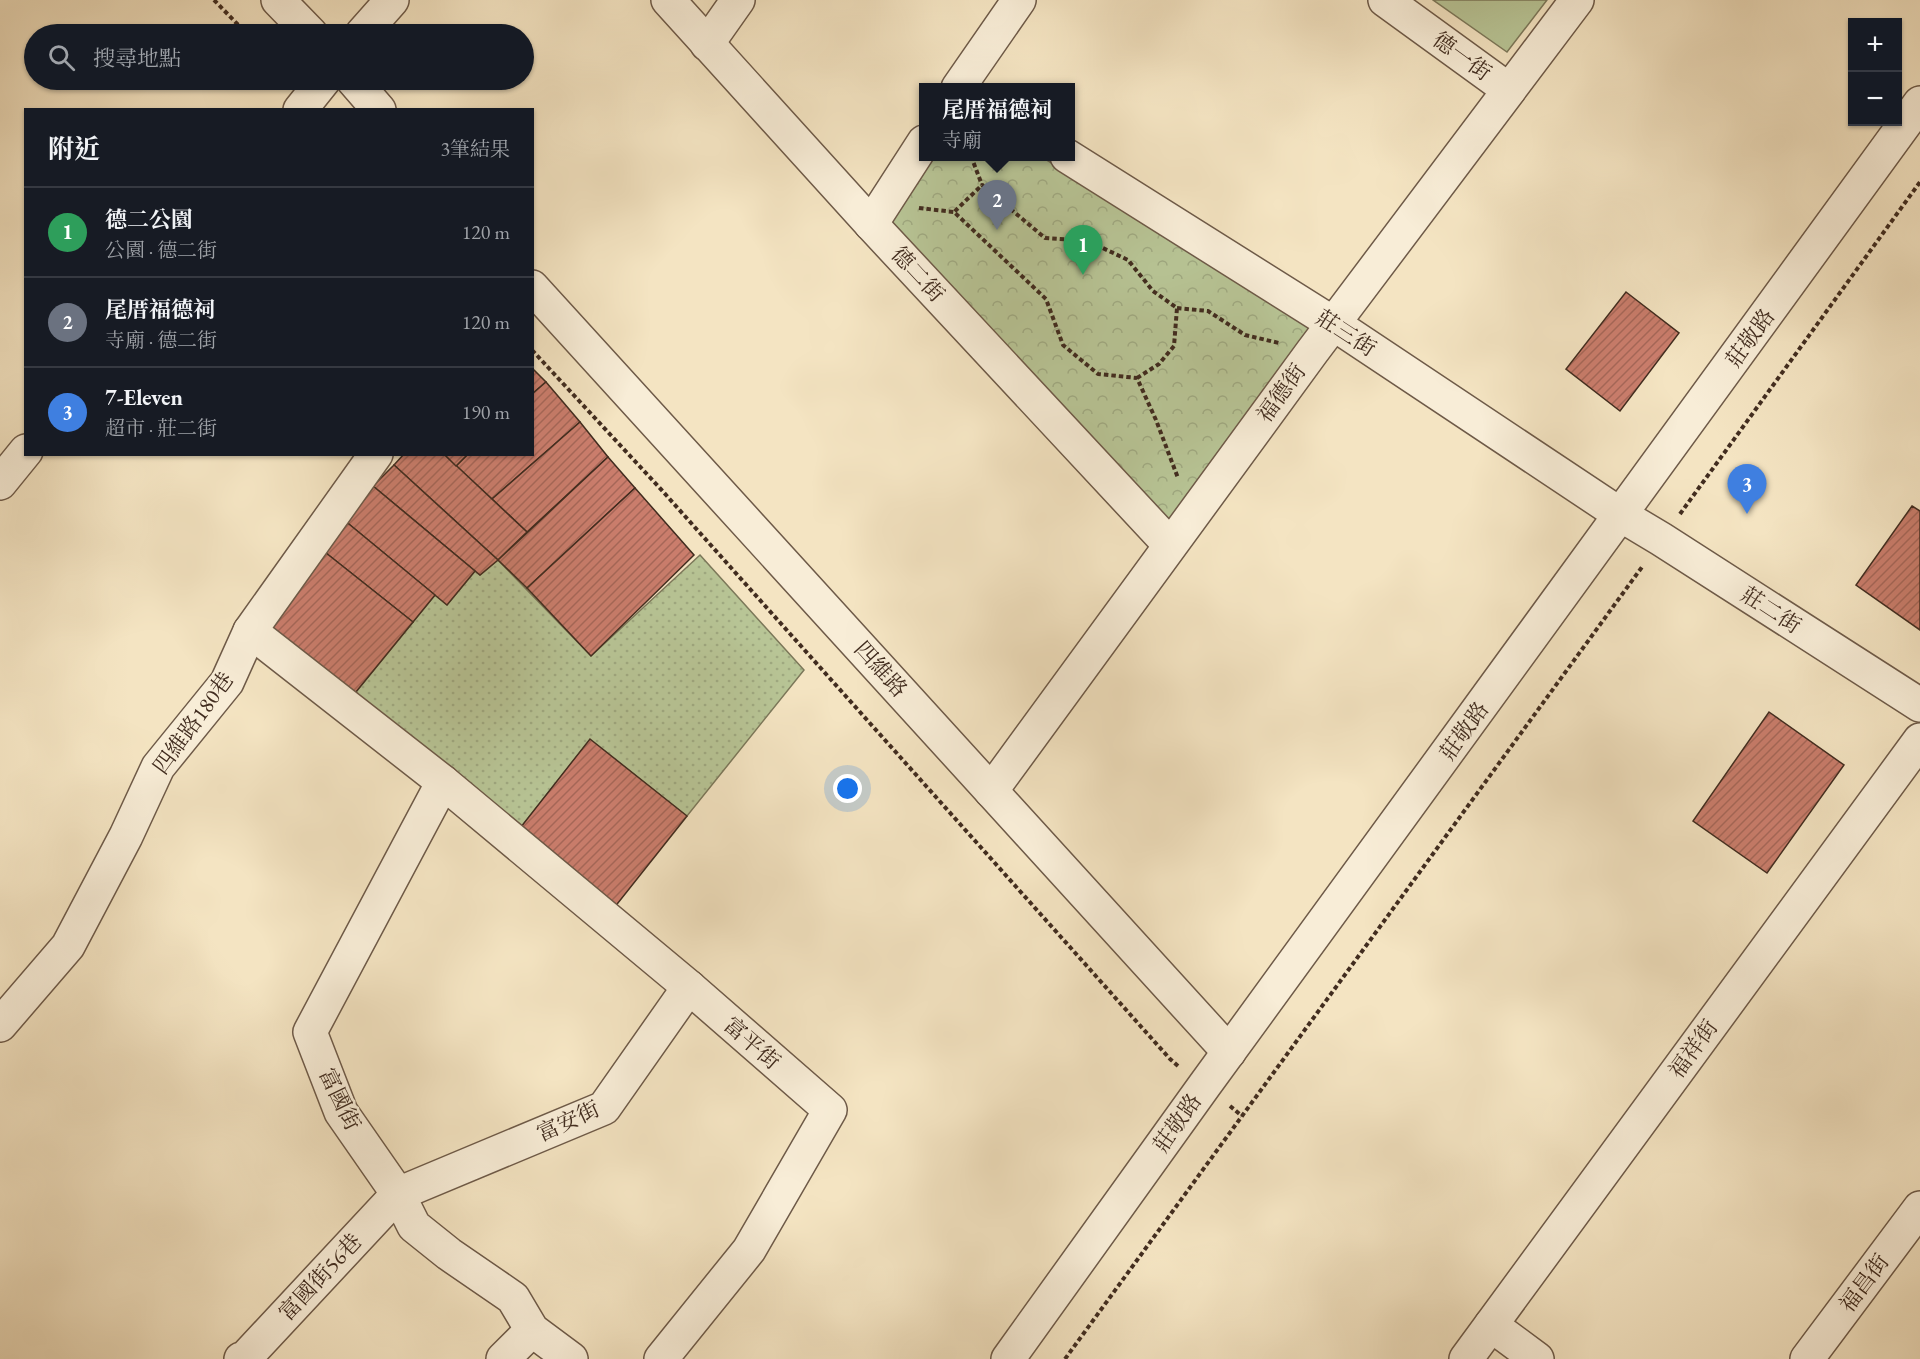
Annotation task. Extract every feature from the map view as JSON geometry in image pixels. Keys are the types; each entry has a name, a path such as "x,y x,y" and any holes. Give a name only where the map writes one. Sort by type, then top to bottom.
{"street":[{"path":"278,0 301,24"},
{"path":"371,24 392,0"},
{"name":"德二街","path":"668,0 1170,545"},
{"path":"707,44 738,0"},
{"path":"961,83 1019,0"},
{"name":"德一街","path":"1385,0 1509,90"},
{"name":"福德街","path":"991,791 1312,352 1577,0"},
{"path":"302,108 316,90"},
{"path":"362,90 377,108"},
{"name":"莊敬路","path":"1008,1359 1204,1086 1920,103"},
{"path":"872,224 919,150"},
{"name":"莊三街","path":"1075,161 1334,324 1621,516"},
{"name":"四維路","path":"534,289 1229,1052"},
{"path":"0,483 24,453"},
{"name":"四維路180巷","path":"0,1025 68,946 126,836 158,767 227,682 250,631 375,456"},
{"name":"莊二街","path":"1621,516 1661,539 1920,705"},
{"name":"富平街","path":"250,631 442,782 688,987 830,1110 749,1250 661,1359"},
{"name":"福祥街","path":"1466,1359 1920,740"},
{"name":"富國街","path":"442,782 310,1032 341,1112 398,1194 414,1226 449,1254 513,1298 532,1330 571,1359"},
{"name":"富安街","path":"398,1194 604,1108 688,987"},
{"name":"富國街56巷","path":"241,1359 245,1358 398,1194"},
{"name":"福昌街","path":"1807,1359 1920,1208"},
{"path":"1491,1325 1537,1359"},
{"path":"503,1359 532,1330"}],"path":[{"path":"214,0 237,24"},
{"path":"973,161 982,185 1045,238 1088,241 1128,260 1153,291 1177,308 1208,311 1245,335 1312,352"},
{"path":"1065,1359 1920,182"},
{"path":"982,185 954,212 1046,299 1063,345 1098,374 1137,378 1159,364 1174,346 1177,308"},
{"path":"534,352 658,486 1170,1059 1242,1116"},
{"path":"1137,378 1156,420 1192,515"}],"green space":[{"path":"1433,0 1547,0 1507,52"},
{"path":"925,161 1048,161 1315,328 1167,527 888,222"},
{"path":"700,555 804,670 687,816 590,740 517,832 351,698 435,595 447,605 475,571 480,575 498,560 591,656"}],"building":[{"path":"1626,292 1679,333 1620,411 1566,369"},
{"path":"534,370 546,382 534,392"},
{"path":"546,382 580,422 492,499 456,466 466,456 534,456 534,392"},
{"path":"580,422 608,457 527,532 492,499"},
{"path":"402,456 446,456 527,532 498,560 394,465"},
{"path":"446,456 466,456 456,466"},
{"path":"608,457 635,488 527,588 498,560"},
{"path":"394,465 498,560 480,575 373,486"},
{"path":"373,486 475,571 447,605 344,520"},
{"path":"635,488 694,555 591,656 527,588"},
{"path":"1912,506 1920,511 1920,630 1856,585"},
{"path":"344,520 435,595 413,622 321,549"},
{"path":"321,549 413,622 351,698 261,629"},
{"path":"1769,712 1844,765 1767,873 1693,821"},
{"path":"590,739 687,816 614,908 517,832"}],"place":[{"name":"尾厝福德祠","path":"997,230"},
{"name":"德二公園","path":"1083,275"},
{"name":"7-Eleven","path":"1747,514"}]}
